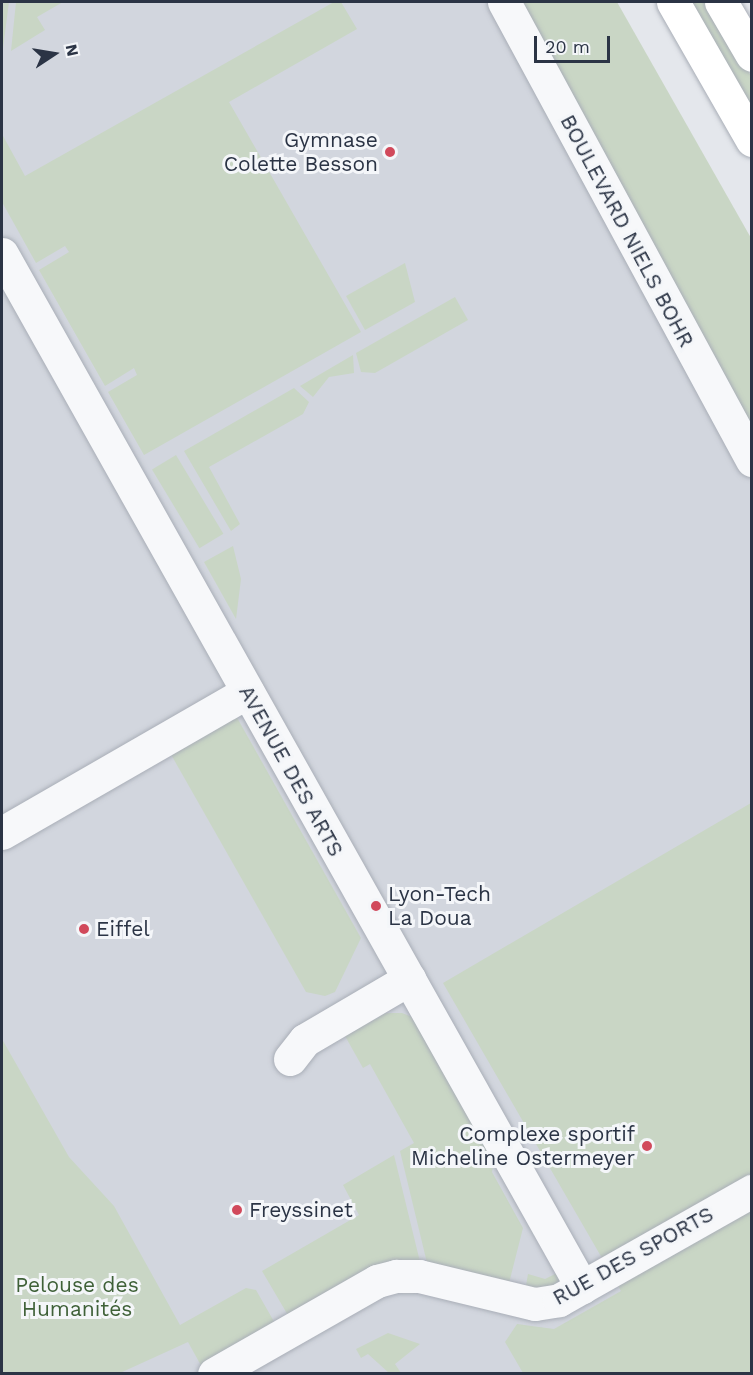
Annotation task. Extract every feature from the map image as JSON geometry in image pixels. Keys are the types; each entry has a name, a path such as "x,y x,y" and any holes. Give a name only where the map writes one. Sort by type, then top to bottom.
{"main road":[{"path":"673,2 752,140"},
{"path":"721,2 752,55"}],"street":[{"name":"BOULEVARD NIELS BOHR","path":"504,2 752,460"},
{"name":"AVENUE DES ARTS","path":"2,255 582,1287"},
{"path":"8,821 247,692"},
{"path":"290,1059 305,1040 409,980"},
{"name":"RUE DES SPORTS","path":"214,1374 377,1281 396,1276 419,1276 535,1304 559,1300 752,1191"}],"shaded area":[{"name":"Lyon-Tech La Doua","path":"2,2 513,2 751,439 751,1373 2,1374"}],"green space":[{"path":"2,2 9,2 2,56"},
{"path":"16,2 63,2 37,17 45,30 11,51"},
{"path":"334,2 341,2 357,29 229,102 361,332 144,455 108,392 137,375 134,368 105,386 39,270 69,252 65,246 36,263 2,202 2,134 25,176"},
{"path":"513,2 617,2 751,238 751,439"},
{"path":"684,2 709,2 751,76 751,120"},
{"path":"405,263 415,302 365,330 346,296"},
{"path":"455,297 468,320 375,373 361,372 356,353"},
{"path":"353,355 354,373 329,377 313,397 300,386"},
{"path":"294,388 309,402 303,414 209,467 240,524 231,531 184,451"},
{"path":"176,455 223,534 199,548 152,469"},
{"path":"233,546 241,579 236,619 204,562"},
{"path":"235,714 361,938 335,992 325,996 306,992 169,751"},
{"name":"Complexe sportif Micheline Ostermeyer","path":"751,803 751,1373 523,1373 505,1342 517,1324 554,1329 621,1291 443,983"},
{"path":"386,1013 402,1013 417,1019 495,1155 492,1172 523,1228 508,1287 428,1267 400,1151 414,1143 370,1064 363,1068 345,1036"},
{"name":"Pelouse des Humanités","path":"2,1039 69,1157 114,1206 180,1325 246,1288 256,1290 276,1325 203,1369 188,1342 120,1373 2,1373"},
{"path":"394,1155 421,1266 289,1317 262,1271 359,1215 343,1185"},
{"path":"561,1271 563,1284 525,1291 528,1274 545,1279"},
{"path":"388,1333 420,1344 395,1364 401,1373 389,1373 368,1354 361,1358 356,1349"}],"place":[{"name":"Gymnase Colette Besson","path":"390,152"},
{"name":"Lyon-Tech La Doua","path":"376,906"},
{"name":"Eiffel","path":"84,929"},
{"name":"Complexe sportif Micheline Ostermeyer","path":"647,1146"},
{"name":"Freyssinet","path":"237,1210"}]}
